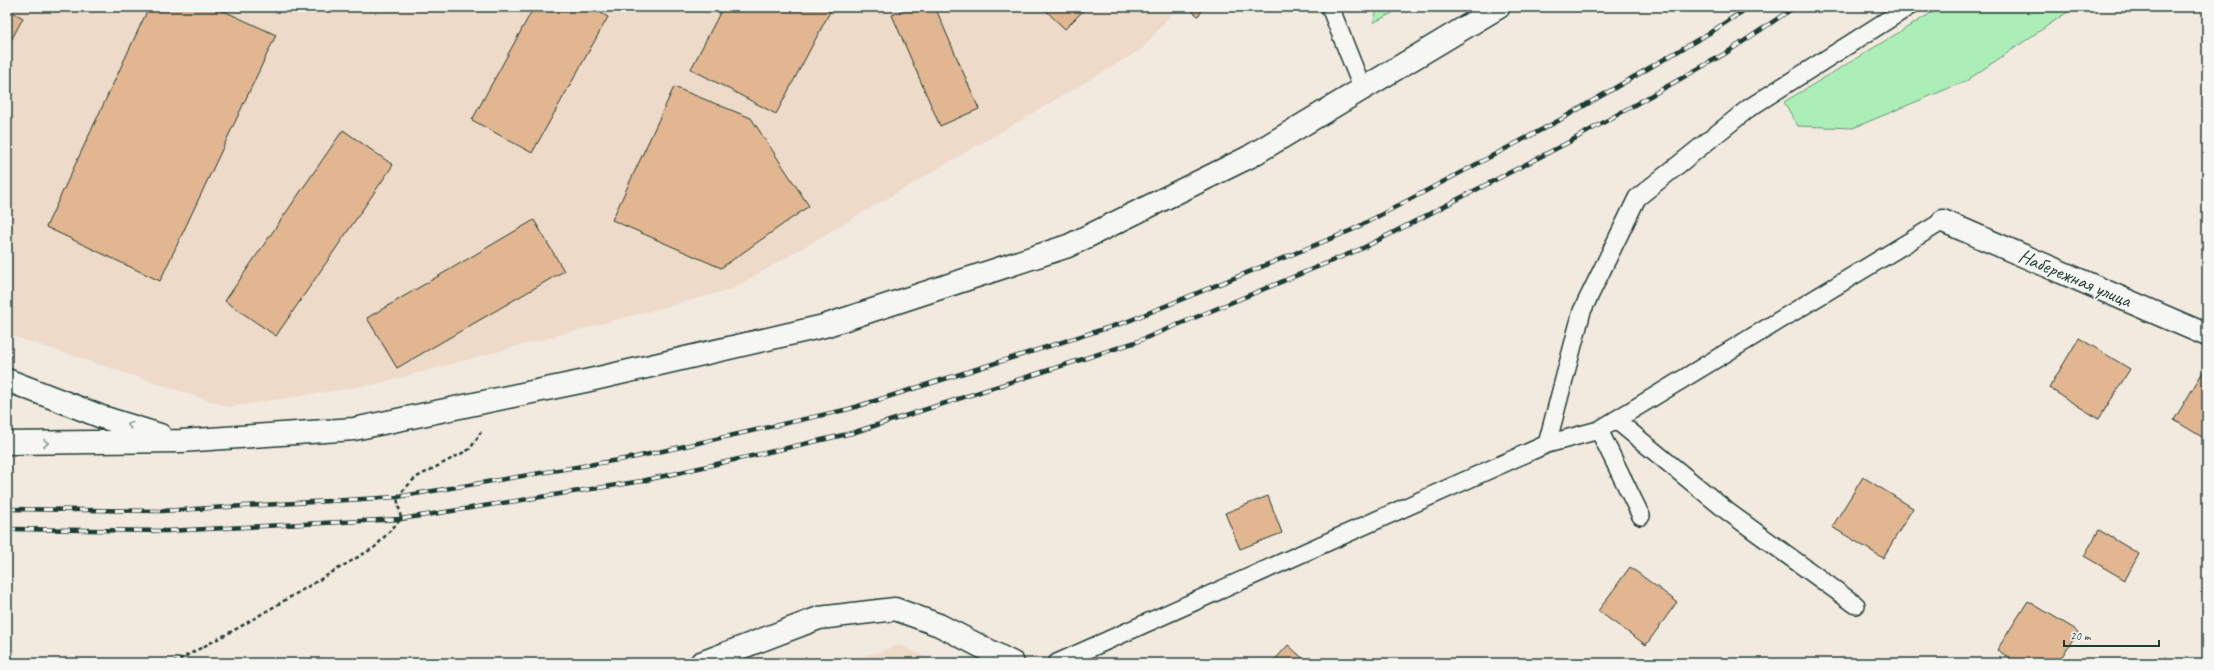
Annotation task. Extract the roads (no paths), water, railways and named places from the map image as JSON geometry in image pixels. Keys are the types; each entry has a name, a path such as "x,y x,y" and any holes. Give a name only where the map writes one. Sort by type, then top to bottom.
{"main road":[{"path":"7,443 181,441 354,429 502,400 824,326 1068,246 1249,157 1363,90 1499,7"},
{"name":"Набережная улица","path":"1943,221 2207,335"},
{"path":"7,380 102,417 181,441"},
{"path":"701,663 819,618 894,609 938,625 1013,663"}],"lane":[{"path":"1330,7 1363,90"},
{"path":"1547,444 1582,311 1637,198 1749,108 1908,7"},
{"path":"1057,663 1547,444 1599,430 1943,221"},
{"path":"1616,420 1727,511 1856,605"},
{"path":"1599,430 1641,516"}],"railway":[{"path":"7,509 161,511 397,497 636,457 849,409 1126,322 1352,230 1558,121 1711,32 1749,7"},
{"path":"7,529 166,531 401,519 642,481 852,433 1136,342 1363,248 1569,142 1726,53 1795,7"}]}
